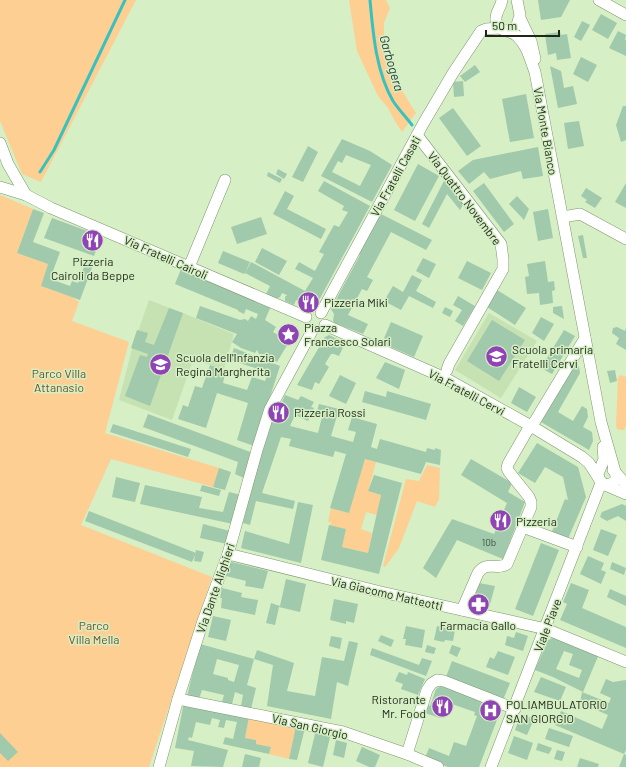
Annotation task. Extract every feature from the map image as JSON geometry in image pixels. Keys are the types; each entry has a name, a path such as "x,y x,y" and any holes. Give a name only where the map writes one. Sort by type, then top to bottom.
{"street":[{"path":"502,0 495,20 503,30 514,29 520,18"},
{"name":"Via Monte Bianco","path":"517,0 520,18 534,48 535,72 556,191 563,217 601,422"},
{"path":"599,0 626,15"},
{"name":"Via Fratelli Casati","path":"473,41 480,27 485,21 496,15"},
{"name":"Via Fratelli Casati","path":"321,313 446,83 473,41 481,31 486,29 503,30"},
{"name":"Via Monte Bianco","path":"503,30 516,35 522,42 535,72"},
{"name":"Via Quattro Novembre","path":"417,135 502,244 502,269 447,370"},
{"path":"0,143 8,164 25,192"},
{"path":"0,187 7,180 9,171 8,164"},
{"path":"189,267 225,180"},
{"name":"Via Fratelli Cairoli","path":"0,187 25,192 51,208 306,317"},
{"name":"Via Monte Bianco","path":"556,191 558,228 567,278 569,286 578,299"},
{"path":"563,217 580,214 626,239"},
{"path":"311,313 321,313 325,318 325,325 322,330 316,332 312,331 306,326 306,317 311,313"},
{"name":"Via Fratelli Cervi","path":"325,325 445,378 531,426 582,457 589,463 601,479"},
{"name":"Via Dante Alighieri","path":"159,767 178,699 203,621 228,554 270,409 312,331"},
{"path":"462,610 481,568 488,566 503,566 507,564 531,507 529,497 509,472 507,468 508,464 585,338"},
{"path":"601,422 616,477 614,482 610,485 601,479"},
{"path":"601,422 604,456 601,479"},
{"path":"601,479 608,468 615,472 626,484"},
{"path":"601,479 626,494"},
{"name":"Viale Piave","path":"492,767 546,629 601,479"},
{"path":"523,527 577,547"},
{"name":"Via Giacomo Matteotti","path":"228,554 381,592 546,629 626,662"},
{"path":"407,754 427,690 431,684 437,680 444,681 515,709"},
{"name":"Via San Giorgio","path":"178,699 343,732 407,754 438,767"}],"shaded area":[{"name":"Scuola dell'Infanzia Regina Margherita","path":"149,300 234,334 224,369 193,360 172,420 119,400 132,349"},
{"name":"Scuola primaria Fratelli Cervi","path":"489,313 537,341 501,398 455,370"}],"green space":[{"path":"0,0 136,0 41,182 22,174 0,121"},
{"path":"349,0 386,0 390,8 384,23 384,48 391,73 416,113 402,132 388,108 378,96 357,51"},
{"name":"Parco Villa Mella","path":"0,195 33,209 17,253 48,264 41,286 72,297 79,302 72,321 129,342 105,433 219,468 213,487 111,459 81,525 212,577 149,767 0,767"},
{"path":"621,375 626,377 626,426 624,430 617,429 616,425 618,378"},
{"path":"365,459 376,462 368,491 381,495 377,515 366,512 361,529 372,533 368,553 342,547 346,529 330,526 331,522 328,522 331,508 349,513"},
{"path":"427,465 440,468 439,499 435,507 417,501 399,548 385,567 383,566 406,479 419,481"},
{"path":"249,717 296,726 289,759 269,754 271,747 256,744 256,740 245,738"}],"building":[{"path":"538,0 570,0 561,17 541,20"},
{"path":"601,14 617,23 608,39 592,30"},
{"path":"582,21 590,25 581,41 574,37"},
{"path":"618,31 626,35 626,56 609,48"},
{"path":"560,32 561,35 567,34 571,58 557,60 556,53 548,55 545,34"},
{"path":"581,57 597,65 588,82 573,74"},
{"path":"475,65 480,72 465,82 460,76"},
{"path":"550,66 561,71 564,88 573,86 577,104 558,108"},
{"path":"463,81 464,96 454,97 453,82"},
{"path":"526,94 534,138 510,142 502,99"},
{"path":"623,106 626,106 626,140 621,142 616,125"},
{"path":"453,108 481,146 467,156 439,118"},
{"path":"579,121 584,146 568,149 564,123"},
{"path":"342,139 370,151 392,165 372,202 321,176","holes":["346,155 371,165 360,186 332,172 338,161 342,163"]},
{"path":"308,146 318,152 303,182 292,177"},
{"path":"538,147 543,176 523,179 521,171 490,179 484,172 469,184 458,171 473,160"},
{"path":"418,164 439,176 415,221 394,210"},
{"path":"278,169 287,174 284,179 276,174"},
{"path":"268,172 282,179 280,183 267,176"},
{"path":"445,179 464,203 460,210 447,194 429,228 422,224"},
{"path":"324,181 370,206 318,302 310,302 307,306 296,300 294,305 285,301 285,297 287,295 282,293 280,297 276,299 266,294 270,286 245,273 251,262 305,291 313,278 295,269 299,262 315,271 324,254 319,252 334,225 339,227 348,212 342,210 344,206 318,191"},
{"path":"484,183 514,224 504,232 473,191"},
{"path":"626,183 626,208 615,202"},
{"path":"586,188 602,198 595,208 585,202 587,200 581,196"},
{"path":"285,191 294,196 287,209 326,229 321,239 273,214"},
{"path":"517,196 529,209 524,220 509,204"},
{"path":"33,209 44,213 33,242 60,252 50,279 70,286 72,281 78,283 87,259 94,262 80,300 41,286 48,264 17,253"},
{"path":"548,209 553,238 538,241 533,212"},
{"path":"381,214 432,240 426,250 391,232 367,277 373,280 367,291 362,289 348,315 368,324 363,334 335,323 333,321 334,314 331,309 360,255 358,255"},
{"path":"261,217 267,234 237,244 231,227"},
{"path":"52,218 101,236 94,256 44,238"},
{"path":"583,235 587,258 583,258 578,236"},
{"path":"262,248 287,261 279,275 255,262"},
{"path":"223,251 250,262 244,274 218,263"},
{"path":"423,258 436,264 429,278 416,271"},
{"path":"467,261 491,273 482,290 458,278"},
{"path":"545,261 548,282 554,281 555,290 552,291 553,303 540,305 539,293 527,294 525,277 529,276 527,264"},
{"path":"181,269 271,306 265,320 276,327 273,332 289,342 277,362 264,354 259,354 257,350 255,353 241,348 232,342 237,334 196,318 200,306 240,320 245,319 248,321 251,316 256,319 258,314 246,309 244,314 238,310 175,284"},
{"path":"412,275 422,280 416,291 436,302 433,308 409,296 401,310 384,301 393,286 403,292"},
{"path":"497,290 526,308 515,325 487,307"},
{"path":"458,296 475,306 463,326 455,321 462,310 453,305"},
{"path":"562,306 564,319 553,313 553,307"},
{"path":"445,307 453,311 450,317 442,313"},
{"path":"169,308 183,313 150,406 125,396 140,355 147,357 148,354 131,348 137,330 148,333 145,342 154,345"},
{"path":"541,317 554,324 544,341 532,333"},
{"path":"492,320 525,340 499,381 467,361"},
{"path":"391,322 423,336 414,357 382,343"},
{"path":"617,327 625,331 626,328 626,350 616,344 619,338 612,333 613,328"},
{"path":"564,330 575,336 552,374 541,368"},
{"path":"329,335 345,343 339,356 331,354 325,364 329,367 319,384 315,382 312,390 297,385 325,337"},
{"path":"234,348 280,366 254,446 237,440 248,403 217,393 206,428 178,419 183,405 188,407 195,386 202,388 210,365 226,370 223,383 247,390 252,377 265,381 268,372 230,360"},
{"path":"385,362 405,370 399,389 376,378"},
{"path":"575,364 579,367 580,373 558,412 573,421 582,406 587,409 588,417 583,427 592,432 593,441 589,450 541,422"},
{"path":"615,370 617,381 610,383 607,371"},
{"path":"340,375 356,383 346,404 329,396"},
{"path":"519,387 536,397 527,412 511,403"},
{"path":"365,391 386,397 387,391 431,404 426,420 362,402"},
{"path":"285,395 298,400 301,396 314,402 311,407 314,408 308,421 295,415 290,426 318,433 322,417 316,415 319,404 339,409 331,436 353,442 356,432 348,430 352,417 377,424 371,447 377,449 380,439 426,452 427,448 435,450 435,448 441,450 440,465 426,462 421,474 365,459 349,513 330,508 346,454 335,451 333,457 289,446 291,439 281,437 262,493 295,501 293,509 256,501 250,525 243,523 262,450 276,408 279,409"},
{"path":"148,414 253,453 246,479 235,474 238,462 143,427"},
{"path":"113,424 191,449 188,457 110,432"},
{"path":"537,443 578,467 586,497 567,541 551,534 565,499 573,502 568,500 563,477 545,467 535,483 518,473"},
{"path":"471,459 512,483 508,492 525,502 503,559 457,540 436,578 423,568 452,519 494,534 507,503 461,475"},
{"path":"219,468 231,472 225,490 213,487"},
{"path":"374,475 402,483 379,574 321,560 329,525 346,529 342,547 368,553 381,495 368,491"},
{"path":"116,477 140,483 135,502 112,497"},
{"path":"145,485 202,497 199,508 223,512 229,492 241,495 233,524 140,504"},
{"path":"202,485 221,490 219,496 200,491"},
{"path":"298,502 313,505 301,563 241,548 245,531 289,544"},
{"path":"622,504 626,506 626,521 618,516 607,521 600,517 602,512"},
{"path":"89,511 196,553 192,562 85,521"},
{"path":"203,524 230,531 227,544 200,538"},
{"path":"601,529 617,535 608,556 593,550"},
{"path":"541,543 559,550 533,616 515,609"},
{"path":"196,550 204,552 201,562 194,561"},
{"path":"588,556 604,563 601,570 606,572 601,584 580,574"},
{"path":"232,562 268,571 263,589 245,586 246,581 226,576 229,565"},
{"path":"612,562 626,568 624,575 610,569"},
{"path":"286,579 306,584 300,612 279,607 275,625 266,623 271,603 280,606"},
{"path":"479,583 495,586 489,608 477,606 472,601"},
{"path":"571,583 589,590 582,608 626,627 626,648 560,620 567,604 563,602"},
{"path":"222,588 242,593 241,597 258,600 255,615 221,608 222,598 220,598"},
{"path":"610,589 626,596 626,606 607,597"},
{"path":"334,599 358,604 354,623 346,621 346,624 330,620"},
{"path":"213,616 231,620 226,641 208,637"},
{"path":"406,626 425,630 422,648 405,645 406,639 403,639"},
{"path":"437,626 455,630 453,641 445,640 444,642 434,640"},
{"path":"516,632 528,636 523,651 505,645 507,636 514,638"},
{"path":"381,635 394,640 391,647 378,641"},
{"path":"331,636 342,638 340,649 329,646"},
{"path":"555,637 599,654 583,692 535,670 548,640","holes":["564,651 573,654 569,665 582,670 579,678 556,669"]},
{"path":"349,641 358,643 348,686 337,682 331,719 267,706 273,665 254,659 257,650 294,663 287,691 315,696 322,657 344,661"},
{"path":"200,644 254,659 247,685 256,688 251,709 241,706 243,695 235,692 232,704 222,702 224,695 202,690 199,699 187,696","holes":["217,659 239,665 234,682 228,680 228,678 213,674"]},
{"path":"427,645 436,648 434,654 425,652"},
{"path":"452,645 461,648 457,657 449,653"},
{"path":"372,648 419,665 422,658 432,661 426,676 370,655"},
{"path":"498,651 515,657 508,675 486,667 490,657 494,659"},
{"path":"452,661 510,683 503,700 446,677"},
{"path":"399,672 407,675 408,672 425,679 418,695 401,689 403,684 395,681"},
{"path":"541,677 566,687 560,701 534,692"},
{"path":"606,679 613,682 626,680 626,750 624,754 555,725 561,711 602,729 608,715 580,703 582,692 609,703 611,698 600,693"},
{"path":"441,686 496,706 500,712 479,767 448,767 425,758 429,748 449,756 454,742 466,746 477,716 474,715 475,712 446,702 440,718 425,713 428,705 430,706 436,689"},
{"path":"184,702 249,717 245,738 256,740 256,744 271,747 269,754 223,744 225,737 233,739 237,722 226,720 224,728 218,727 220,720 212,718 210,725 196,722 192,738 189,737 188,740 228,750 223,767 191,766 194,751 175,748"},
{"path":"521,714 534,719 527,735 515,730"},
{"path":"296,726 305,728 297,760 289,759"},
{"path":"549,728 573,736 569,747 545,739"},
{"path":"316,730 331,733 323,767 308,763"},
{"path":"0,733 18,752 8,761 0,753"},
{"path":"514,736 533,743 527,760 508,753"},
{"path":"336,740 347,743 344,758 333,755"},
{"path":"538,743 552,748 549,754 536,750"},
{"path":"362,747 380,755 375,767 369,767 356,761"},
{"path":"557,750 565,752 562,761 554,759"},
{"path":"245,754 261,758 259,767 242,767"},
{"path":"624,754 626,755 626,767 619,767"},
{"path":"580,758 599,764 598,767 577,767"}],"waterway":[{"path":"40,172 54,150 125,0"},
{"name":"Garbogera","path":"370,0 376,52 387,90 393,101 412,125"}],"place":[{"name":"Pizzeria Cairoli da Beppe","path":"93,240"},
{"name":"Pizzeria Miki","path":"308,302"},
{"name":"Piazza Francesco Solari","path":"288,334"},
{"name":"Scuola primaria Fratelli Cervi","path":"496,356"},
{"name":"Scuola dell'Infanzia Regina Margherita","path":"160,364"},
{"name":"Pizzeria Rossi","path":"278,412"},
{"name":"Pizzeria","path":"501,521"},
{"name":"Farmacia Gallo","path":"478,604"},
{"name":"Ristorante Mr. Food","path":"442,706"},
{"name":"POLIAMBULATORIO SAN GIORGIO","path":"491,711"}],"park label":[{"name":"Parco Villa Attanasio","path":"59,380"}]}
